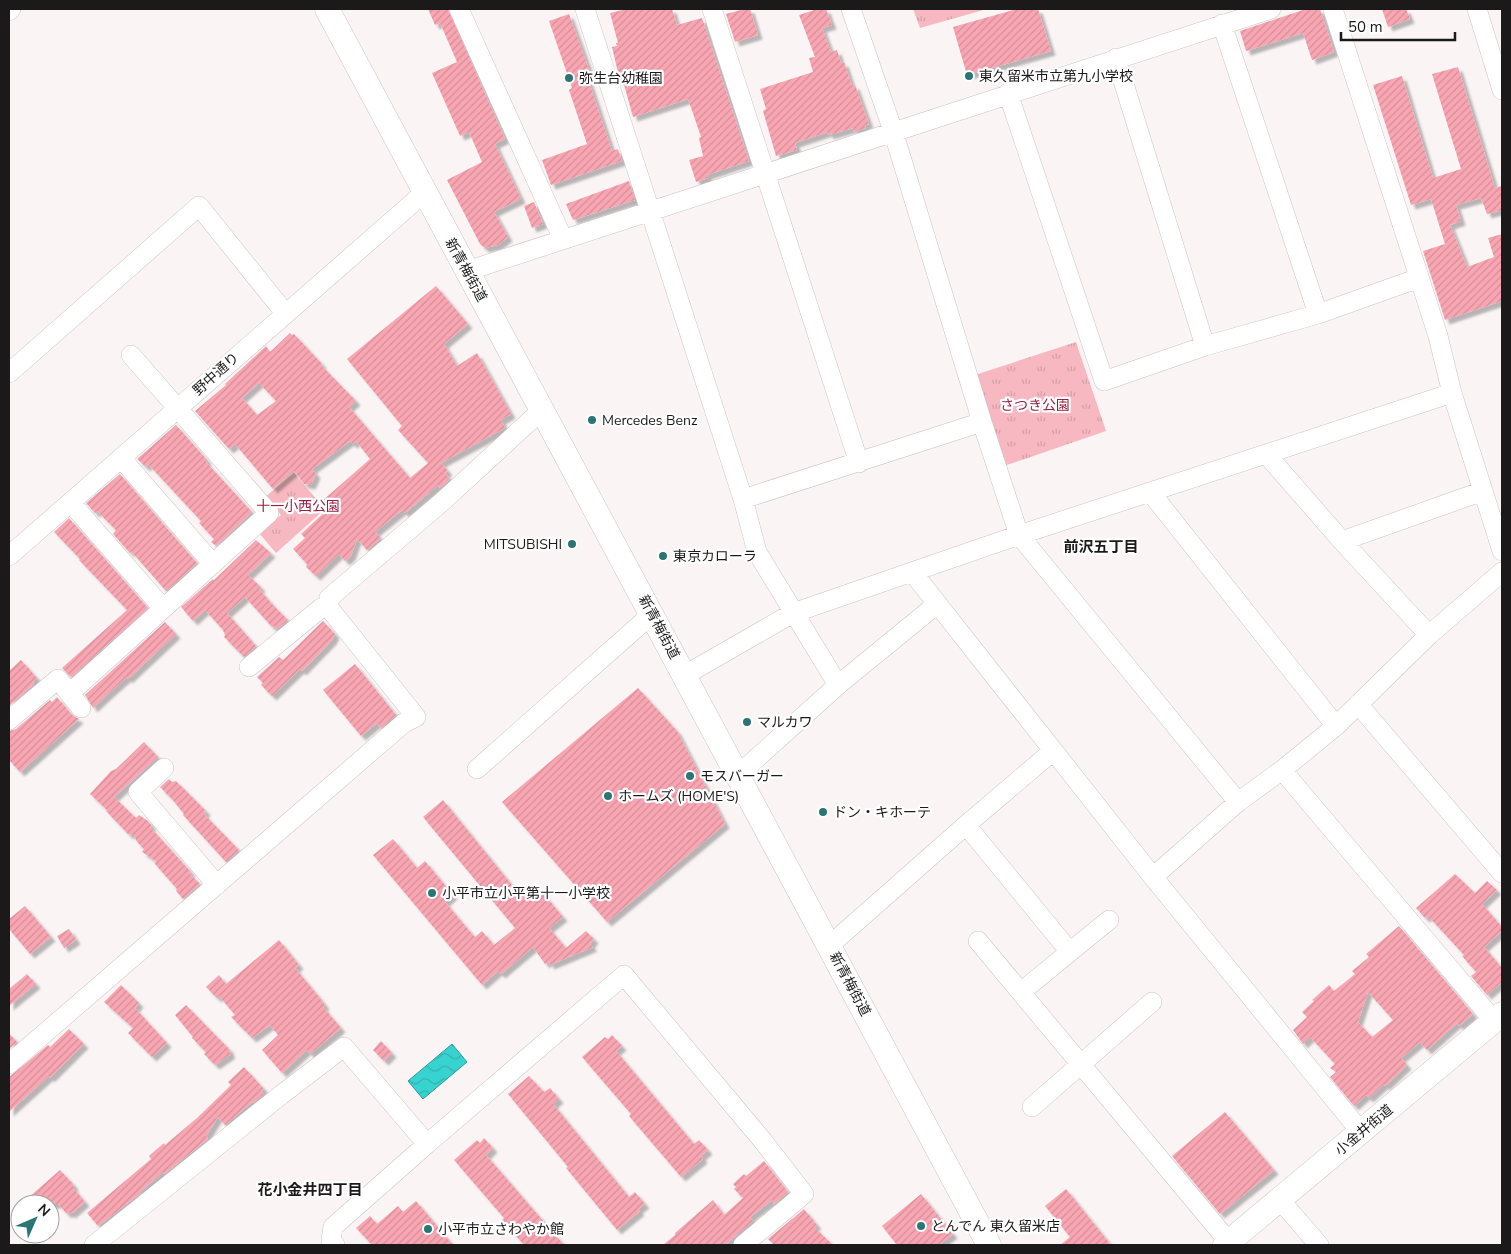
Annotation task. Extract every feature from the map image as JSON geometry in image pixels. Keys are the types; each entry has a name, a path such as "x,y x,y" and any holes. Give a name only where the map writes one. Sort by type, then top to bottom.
{"main road":[{"name":"新青梅街道","path":"327,9 424,193 543,409 989,1245"},
{"name":"小金井街道","path":"1227,1244 1498,1017"}],"street":[{"path":"459,9 563,239"},
{"path":"585,9 743,499 757,552 838,685"},
{"path":"712,9 859,463"},
{"path":"851,9 893,131 982,422 1019,535 1238,802"},
{"path":"467,271 1270,9"},
{"path":"1332,9 1420,278 1438,336 1452,393 1502,551"},
{"path":"1477,9 1502,90"},
{"path":"1222,24 1318,314"},
{"path":"1116,58 1204,346"},
{"path":"1008,93 1104,381 1204,346 1318,314 1420,278"},
{"name":"野中通り","path":"9,556 424,193"},
{"path":"9,373 199,206 285,313"},
{"path":"70,693 269,513 130,355"},
{"path":"685,675 793,613 1019,535 1452,393"},
{"path":"9,1064 404,722 416,717 329,608 329,598 443,501 543,409"},
{"path":"743,499 982,422"},
{"path":"1267,454 1342,541 1429,635"},
{"path":"121,458 213,564"},
{"path":"1342,541 1483,491"},
{"path":"1151,493 1336,726"},
{"path":"71,503 163,608"},
{"path":"1154,877 1238,802 1282,770 1336,726 1429,635 1502,572"},
{"path":"912,573 1154,877 1361,1132"},
{"path":"738,775 838,685 937,604"},
{"path":"249,667 321,608 329,608"},
{"path":"477,769 652,614"},
{"path":"9,720 58,678 81,708"},
{"path":"1358,704 1502,873"},
{"path":"830,945 966,825 1054,751"},
{"path":"164,768 138,792 217,885"},
{"path":"1282,770 1498,1017"},
{"path":"966,825 1070,952"},
{"path":"1021,992 1109,920"},
{"path":"978,941 1227,1244"},
{"path":"335,1245 331,1240 333,1227 624,975 764,1142 804,1194 743,1245"},
{"path":"1032,1107 1152,1002"},
{"path":"94,1245 280,1095 344,1047 427,1144"},
{"path":"1280,1200 1319,1245"}],"green space":[{"path":"913,9 987,9 920,28"},
{"name":"さつき公園","path":"1076,342 1106,431 1004,466 975,375"},
{"name":"十一小西公園","path":"294,473 325,509 276,553 259,533 281,515 265,497"}],"water":[{"path":"452,1044 467,1062 423,1099 408,1081"}],"building":[{"path":"428,9 448,9 505,139 495,144 521,199 494,212 508,237 498,245 485,248 480,244 447,180 482,162 469,132 460,136 432,73 457,62 440,23 435,25"},
{"path":"627,9 672,9 677,25 702,18 749,161 707,175 708,178 696,182 689,160 703,156 699,138 701,137 688,99 633,117 623,81 620,81 612,47 617,46 616,43 618,43 610,13"},
{"path":"750,9 758,35 735,42 726,14"},
{"path":"817,9 826,9 832,25 822,28 831,52 837,50 841,63 844,62 852,86 855,85 869,124 865,125 866,128 854,132 853,128 829,135 828,132 795,143 797,150 776,156 763,111 766,109 760,89 813,72 809,58 815,57 799,15"},
{"path":"1017,9 1038,9 1051,51 967,75 953,27"},
{"path":"1306,9 1320,9 1334,52 1312,60 1303,33 1246,51 1240,31"},
{"path":"1382,9 1406,9 1410,19 1388,27"},
{"path":"569,14 592,78 588,79 612,151 618,149 622,161 551,185 542,160 587,144 569,90 572,88 549,21"},
{"path":"1458,67 1495,188 1502,186 1502,210 1487,214 1481,198 1456,205 1461,221 1450,225 1467,267 1494,257 1488,238 1502,234 1502,301 1445,320 1423,251 1445,244 1431,199 1411,205 1373,85 1402,76 1433,178 1461,169 1432,74"},
{"path":"629,181 635,200 573,220 566,204"},
{"path":"534,202 543,224 532,228 524,206"},
{"path":"436,286 468,324 444,344 457,366 477,353 511,414 501,420 505,428 441,463 448,471 445,473 450,479 440,488 438,485 405,513 402,510 375,532 381,538 367,550 357,539 351,556 345,561 339,554 316,576 306,567 307,564 293,549 305,538 301,534 329,508 322,501 370,459 356,441 353,444 350,441 312,469 316,474 311,485 304,484 294,471 273,489 235,444 229,449 195,411 226,385 266,346 270,352 290,333 294,334 356,401 349,407 410,478 428,463 398,430 402,426 347,359","holes":["259,383 276,401 257,415 242,398"]},
{"path":"176,425 207,460 206,462 252,512 216,546 211,542 214,539 199,523 201,521 148,464 146,467 137,459"},
{"path":"120,474 197,563 166,591 131,551 130,553 113,534 116,530 86,503"},
{"path":"69,518 148,608 71,677 62,668 127,610 54,532"},
{"path":"256,540 271,553 248,575 261,587 259,589 288,620 277,629 274,626 272,627 245,597 227,613 256,646 244,657 224,637 223,630 205,610 193,621 181,607 214,580"},
{"path":"323,621 335,634 332,640 302,671 300,669 272,696 261,685 263,683 257,677 279,657 283,660"},
{"path":"165,622 176,634 128,679 127,677 93,708 85,695"},
{"path":"21,660 37,678 33,682 34,684 9,706 9,671"},
{"path":"355,664 396,715 381,728 377,723 361,736 323,690"},
{"path":"638,688 677,731 725,824 607,922 502,802"},
{"path":"57,697 72,715 79,719 20,772 9,760 9,731 16,729 50,700 52,702"},
{"path":"144,742 158,757 114,797 136,818 139,815 148,821 152,826 150,827 200,884 183,899 176,891 177,889 155,864 156,861 142,852 144,849 137,842 134,835 128,834 90,794 111,771 116,769"},
{"path":"169,779 172,782 176,781 206,811 204,814 239,850 226,862 160,787"},
{"path":"443,800 519,894 527,885 538,895 542,892 563,917 549,928 566,948 586,931 594,939 590,944 593,947 550,965 548,961 545,964 533,947 501,974 498,971 482,985 373,855 393,839 417,868 425,861 453,895 445,902 475,937 482,931 494,945 515,928 423,817"},
{"path":"1455,874 1475,893 1487,881 1497,890 1482,904 1502,927 1502,931 1484,947 1502,968 1502,982 1487,995 1471,976 1476,972 1462,956 1464,955 1428,916 1425,918 1416,908"},
{"path":"25,906 51,937 30,954 9,929 9,919"},
{"path":"1399,926 1473,1014 1459,1026 1457,1023 1427,1050 1420,1042 1401,1058 1407,1065 1385,1086 1384,1084 1369,1098 1366,1095 1354,1106 1330,1077 1336,1072 1330,1068 1335,1064 1310,1037 1303,1044 1293,1030 1307,1017 1302,1012 1314,1001 1312,1000 1329,985 1334,991 1355,974 1352,971 1369,957 1366,954","holes":["1368,992 1393,1020 1372,1037 1358,1022"]},
{"path":"69,929 76,940 64,948 57,936"},
{"path":"279,940 299,965 295,968 325,1005 323,1007 341,1028 310,1054 307,1050 282,1073 262,1050 278,1035 270,1025 252,1038 231,1017 235,1015 219,996 217,998 206,987 219,975 226,984"},
{"path":"27,974 36,984 9,1006 9,989"},
{"path":"121,985 139,1003 135,1008 167,1043 152,1057 128,1033 133,1028 104,1002"},
{"path":"186,1005 230,1050 231,1054 215,1065 204,1054 206,1052 192,1038 175,1015"},
{"path":"69,1029 84,1044 50,1078 49,1076 9,1112 9,1077 48,1045 50,1047"},
{"path":"9,1033 17,1042 9,1049"},
{"path":"612,1035 622,1046 616,1051 694,1144 699,1140 708,1150 701,1156 703,1159 681,1177 629,1116 631,1114 582,1057 605,1037 608,1039"},
{"path":"381,1041 392,1053 384,1061 373,1050"},
{"path":"244,1067 264,1089 261,1091 264,1094 225,1125 218,1117 206,1136 208,1139 164,1174 163,1172 142,1192 98,1226 87,1213 151,1159 149,1156 164,1143 165,1145 197,1118 231,1085 228,1082"},
{"path":"529,1076 544,1092 550,1088 559,1099 553,1104 629,1197 635,1192 645,1204 638,1209 640,1211 617,1230 508,1094"},
{"path":"1225,1112 1274,1170 1220,1214 1172,1156"},
{"path":"484,1138 493,1148 486,1155 564,1245 524,1245 502,1220 504,1218 454,1160 477,1140 480,1143"},
{"path":"764,1161 788,1192 774,1204 772,1200 750,1217 753,1221 725,1245 663,1245 713,1200 724,1215 743,1198 734,1189 736,1187 733,1184"},
{"path":"60,1170 73,1184 74,1189 85,1202 71,1214 69,1212 67,1214 60,1206 60,1194 32,1194"},
{"path":"1066,1189 1111,1245 1060,1245 1070,1237 1045,1206"},
{"path":"921,1194 953,1234 939,1245 897,1245 882,1226"},
{"path":"416,1201 453,1245 372,1245 356,1228 370,1216 377,1224 398,1206 403,1212"},
{"path":"804,1209 817,1225 814,1227 833,1245 774,1245 768,1239"}],"place":[{"name":"東久留米市立第九小学校","path":"969,76"},
{"name":"弥生台幼稚園","path":"569,78"},
{"name":"Mercedes Benz","path":"592,420"},
{"name":"MITSUBISHI","path":"572,544"},
{"name":"東京カローラ","path":"663,556"},
{"name":"マルカワ","path":"747,722"},
{"name":"モスバーガー","path":"690,776"},
{"name":"ホームズ (HOME'S)","path":"608,796"},
{"name":"ドン・キホーテ","path":"823,812"},
{"name":"小平市立小平第十一小学校","path":"432,893"},
{"name":"とんでん 東久留米店","path":"921,1226"},
{"name":"小平市立さわやか館","path":"428,1229"}],"district":[{"name":"前沢五丁目","path":"1101,547"},
{"name":"花小金井四丁目","path":"310,1190"}]}
